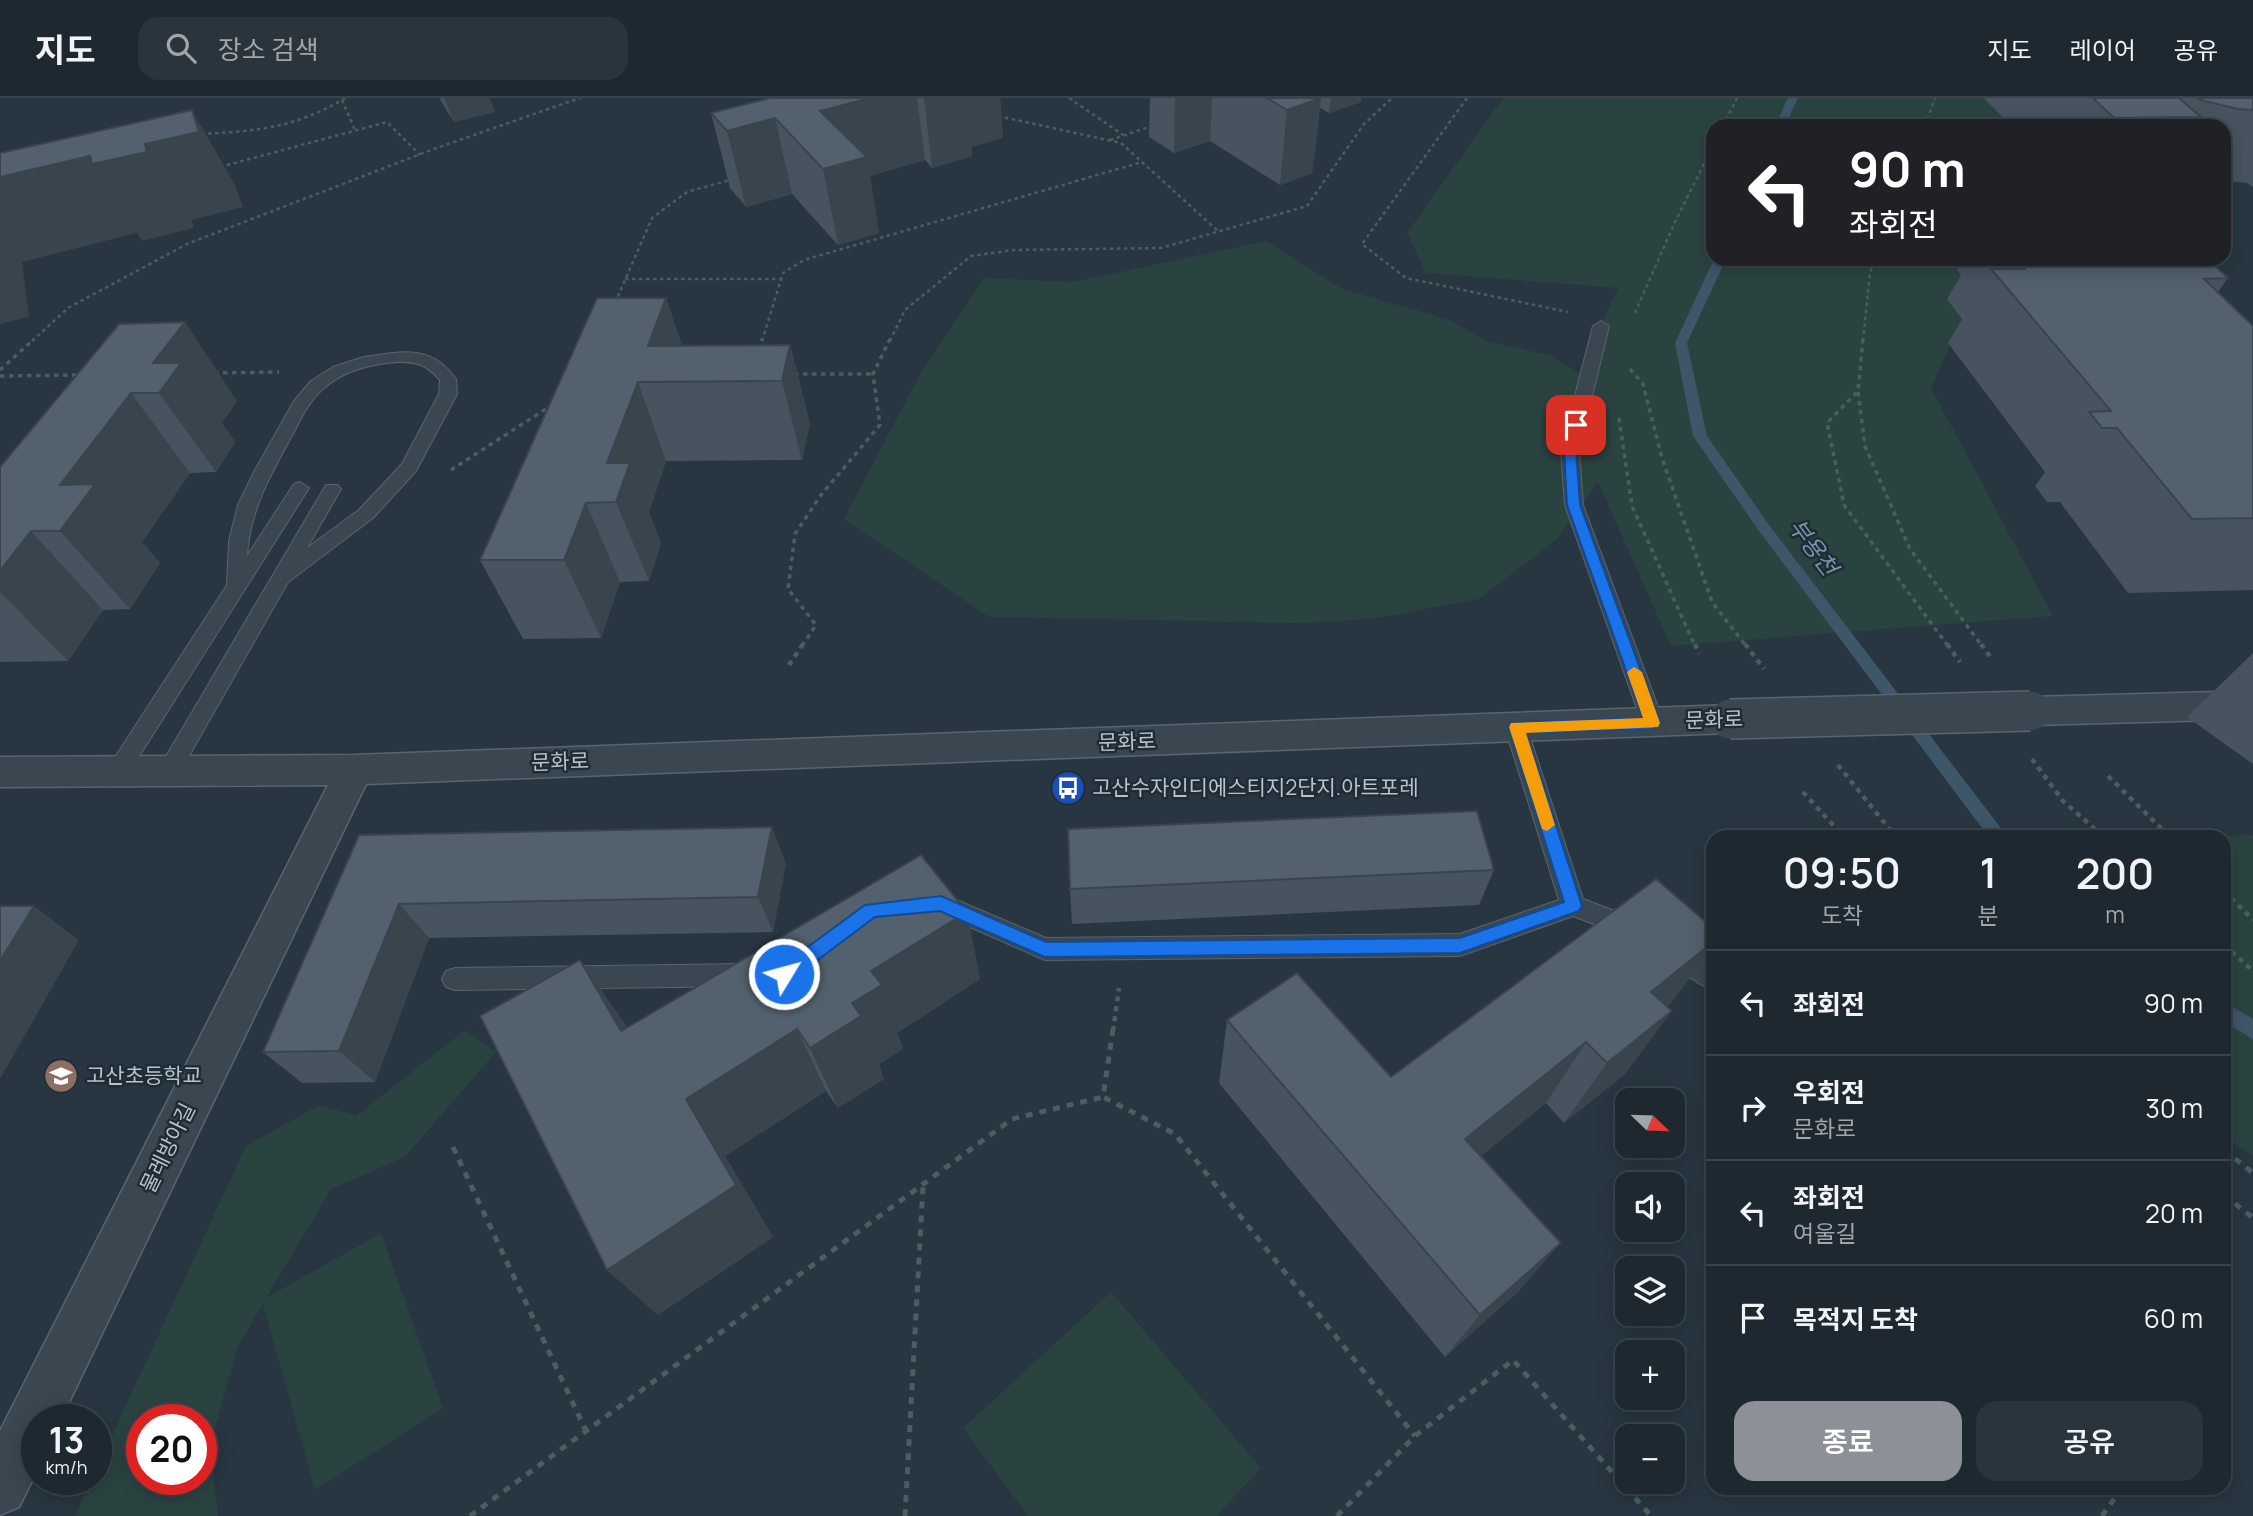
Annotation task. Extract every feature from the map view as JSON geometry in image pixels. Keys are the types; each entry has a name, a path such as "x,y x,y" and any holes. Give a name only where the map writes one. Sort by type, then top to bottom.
{"street":[{"name":"문화로","path":"0,772 354,770 1730,719 2253,705"},
{"name":"물레방아길","path":"0,1488 354,770"}],"lane":[{"path":"1601,326 1570,450 1574,505 1653,723"},
{"path":"237,585 235,551 244,512 254,485 294,416 315,386 336,372 369,360 402,357 429,360 448,379 448,394 410,467 366,514 282,577"},
{"path":"118,771 300,488"},
{"path":"169,771 332,489"},
{"path":"1516,727 1573,906"},
{"path":"918,905 941,903 1045,949 1460,945 1573,906 1667,942 1706,973"},
{"path":"455,979 771,975"}],"path":[{"path":"0,370 68,308 187,244 420,155 580,98"},
{"path":"1069,98 1123,136"},
{"path":"789,665 816,625 789,589 795,534 821,495 880,425 873,374 905,310 971,256 1014,250 1161,248 1307,206 1364,124 1392,98"},
{"path":"1467,98 1362,244 1406,278 1578,314"},
{"path":"1726,119 1737,98"},
{"path":"1927,119 1934,98"},
{"path":"197,134 273,131 314,118 343,99 355,130"},
{"path":"986,113 1121,143 1219,231"},
{"path":"211,169 387,122 420,155"},
{"path":"1109,140 1160,123"},
{"path":"1630,325 1675,222 1706,160"},
{"path":"759,350 783,273 804,261 1143,162"},
{"path":"611,313 652,218 687,192 739,177"},
{"path":"1872,266 1857,391 1865,446 1910,549 1992,659"},
{"path":"625,279 781,279"},
{"path":"1626,364 1643,384 1662,458 1712,602 1770,677"},
{"path":"213,373 336,372"},
{"path":"0,376 92,374"},
{"path":"792,374 873,374"},
{"path":"1857,391 1827,423 1844,505 1965,669"},
{"path":"379,500 456,468 556,403"},
{"path":"1618,409 1632,506 1699,654"},
{"path":"2030,757 2063,801 2096,830"},
{"path":"1836,762 1890,830"},
{"path":"2108,776 2163,830"},
{"path":"1803,792 1838,830"},
{"path":"2231,898 2253,920"},
{"path":"1102,1097 1125,949"},
{"path":"2231,951 2253,971"},
{"path":"470,1516 1012,1119 1102,1097 1175,1134 1415,1436"},
{"path":"453,1147 586,1431"},
{"path":"2231,1155 2253,1172"},
{"path":"905,1516 923,1185"},
{"path":"2231,1201 2253,1218"},
{"path":"1337,1516 1415,1436 1513,1360 1651,1516"},
{"path":"2102,1516 2117,1495"}],"green space":[{"path":"1503,98 2012,98 2012,119 1706,119 1706,266 1985,266 1931,388 2053,616 1671,646 1598,482 1557,539 1479,599 1371,619 1303,623 989,617 844,519 920,374 984,278 1073,282 1266,241 1342,289 1447,319 1487,341 1552,356 1578,373 1618,288 1426,273 1407,233"},
{"path":"2231,835 2253,835 2253,1156 2231,1141"},
{"path":"465,1030 496,1052 405,1157 331,1189 266,1298 381,1233 443,1408 315,1490 263,1304 237,1348 217,1421 217,1404 127,1404 246,1146 319,1105 356,1116"},
{"path":"1111,1292 1261,1468 1216,1516 1028,1516 963,1428"},
{"path":"126,1405 126,1495 216,1495 218,1516 75,1516 85,1495 112,1495 112,1435"}],"building":[{"path":"770,98 870,98 820,111 867,157 823,169 775,118 727,131 711,113"},
{"path":"1267,98 1321,98 1287,110"},
{"path":"2093,98 2179,98 2201,117 2114,118"},
{"path":"2197,98 2253,98 2253,110 2238,109"},
{"path":"192,110 199,132 145,144 147,152 92,164 90,156 0,177 0,153"},
{"path":"2023,266 2215,266 2228,278 2204,279 2253,326 2253,518 2192,519 2117,428 2102,428 2089,412 2111,411 1991,269 2025,269"},
{"path":"597,298 666,298 648,346 790,345 782,381 638,382 607,463 630,463 616,502 586,503 564,560 480,560"},
{"path":"185,322 153,363 181,363 159,393 131,393 60,485 95,484 60,531 31,531 0,571 0,467 119,324"},
{"path":"1477,811 1494,870 1070,889 1068,829"},
{"path":"772,827 758,897 399,904 339,1051 263,1052 359,835"},
{"path":"921,855 967,912 871,971 882,985 852,1003 861,1016 810,1048 797,1029 686,1099 736,1185 607,1270 480,1016 580,960 621,1031"},
{"path":"1656,879 1706,922 1706,948 1651,992 1672,1011 1607,1063 1586,1042 1465,1139 1561,1243 1480,1315 1227,1020 1297,973 1391,1077"},
{"path":"0,906 34,906 0,961"}],"waterway":[{"name":"부용천","path":"1783,119 1793,98"},
{"name":"부용천","path":"1717,266 1681,343 1700,436 1764,528 1993,830"},
{"name":"부용천","path":"2231,1016 2253,1030"}],"slow traffic":[{"path":"1547,825 1516,727 1653,723 1634,672"}],"place":[{"name":"고산수자인디에스티지2단지.아트포레","path":"1068,788"},
{"name":"고산초등학교","path":"61,1076"}],"route":[{"path":"784,974 871,910 941,903 1045,949 1460,945 1573,906 1516,727 1653,723 1574,505 1570,450 1576,425"}]}
